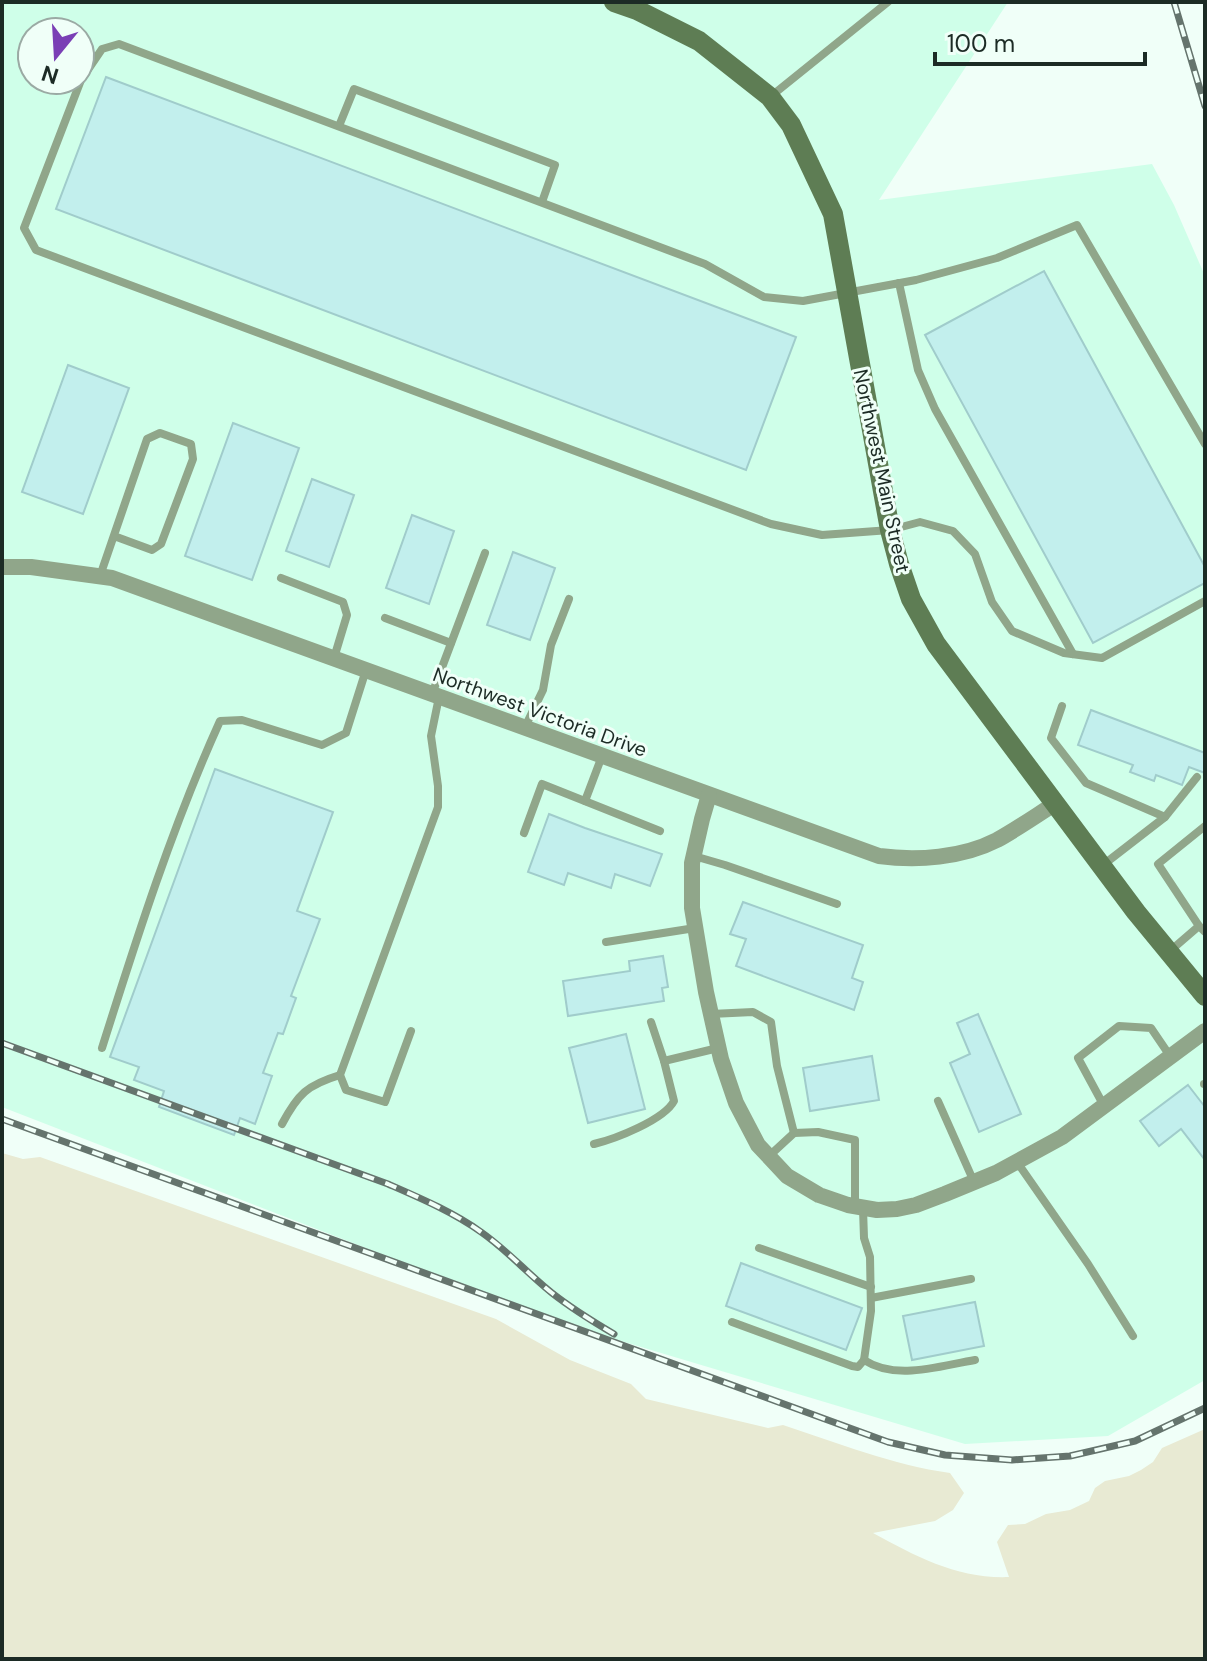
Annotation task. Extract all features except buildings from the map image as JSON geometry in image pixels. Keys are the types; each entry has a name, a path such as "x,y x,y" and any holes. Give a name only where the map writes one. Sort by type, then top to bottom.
{"street":[{"name":"Northwest Main Street","path":"614,2 699,41 770,97 791,125 833,214 890,530 911,599 936,644 1136,912 1205,996"},
{"name":"Northwest Victoria Drive","path":"2,567 31,567 112,578 879,856 930,857 962,853 996,840 1056,803"},
{"path":"709,795 694,856 692,908 718,1048 736,1103 749,1131 768,1157 787,1176 833,1201 877,1210 897,1209 916,1205 974,1182 1062,1137 1205,1031"}],"lane":[{"path":"770,97 888,2"},
{"path":"1205,444 1077,225 997,258 899,283 803,301 764,297 705,264 119,44 102,49 81,80 24,228 36,250 771,524 822,535 890,530 920,522 953,531 975,554 992,602 1012,631 1064,653 1102,658 1205,601"},
{"path":"339,126 354,89 555,165 542,202"},
{"path":"899,283 918,370 935,409 1073,654"},
{"path":"100,576 147,439 160,433 191,444 193,459 161,544 152,550 114,536"},
{"path":"411,1031 385,1102 346,1090 340,1075 438,807 431,736 436,695 451,643 485,553"},
{"path":"281,578 343,602 347,615 334,658"},
{"path":"525,727 543,690 551,645 569,599"},
{"path":"385,618 451,643"},
{"path":"102,1048 150,897 191,784 220,721 242,720 322,745 346,733 366,669"},
{"path":"1062,706 1051,738 1086,783 1165,817"},
{"path":"585,801 602,756"},
{"path":"1102,865 1165,817 1197,777"},
{"path":"524,833 542,784 660,831"},
{"path":"1169,952 1202,929 1158,864 1205,826"},
{"path":"694,856 837,904"},
{"path":"606,942 695,928"},
{"path":"711,1014 753,1012 771,1022 777,1066 794,1133"},
{"path":"594,1144 612,1140 671,1108 674,1101 651,1022"},
{"path":"1104,1106 1078,1058 1119,1026 1151,1028 1170,1057"},
{"path":"664,1061 718,1048"},
{"path":"282,1124 300,1094 322,1080 340,1075"},
{"path":"938,1101 974,1182"},
{"path":"732,1322 852,1366 858,1367 864,1360 871,1311 870,1257 859,1207 855,1140 818,1132 794,1133 768,1157"},
{"path":"1016,1162 1088,1264 1133,1336"},
{"path":"759,1248 871,1287"},
{"path":"871,1298 971,1279"},
{"path":"864,1360 873,1367 897,1372 975,1360"}],"shaded area":[{"path":"2,2 1008,2 879,200 1152,164 1205,276 1205,1380 1108,1436 965,1444 554,1321 2,1107"},
{"path":"2,1153 23,1159 40,1157 496,1319 570,1360 631,1384 646,1399 768,1428 783,1425 887,1459 950,1473 964,1493 953,1510 935,1521 873,1533 938,1565 972,1574 1009,1577 997,1542 1008,1525 1025,1524 1089,1501 1095,1488 1105,1481 1141,1470 1153,1462 1162,1448 1205,1429 1205,1659 2,1659"}],"railway":[{"path":"1174,2 1205,106"},
{"path":"2,1043 388,1184 424,1200 481,1232 559,1299 614,1334"},
{"path":"2,1119 888,1442 945,1455 1012,1460 1070,1456 1135,1441 1205,1408"}]}
